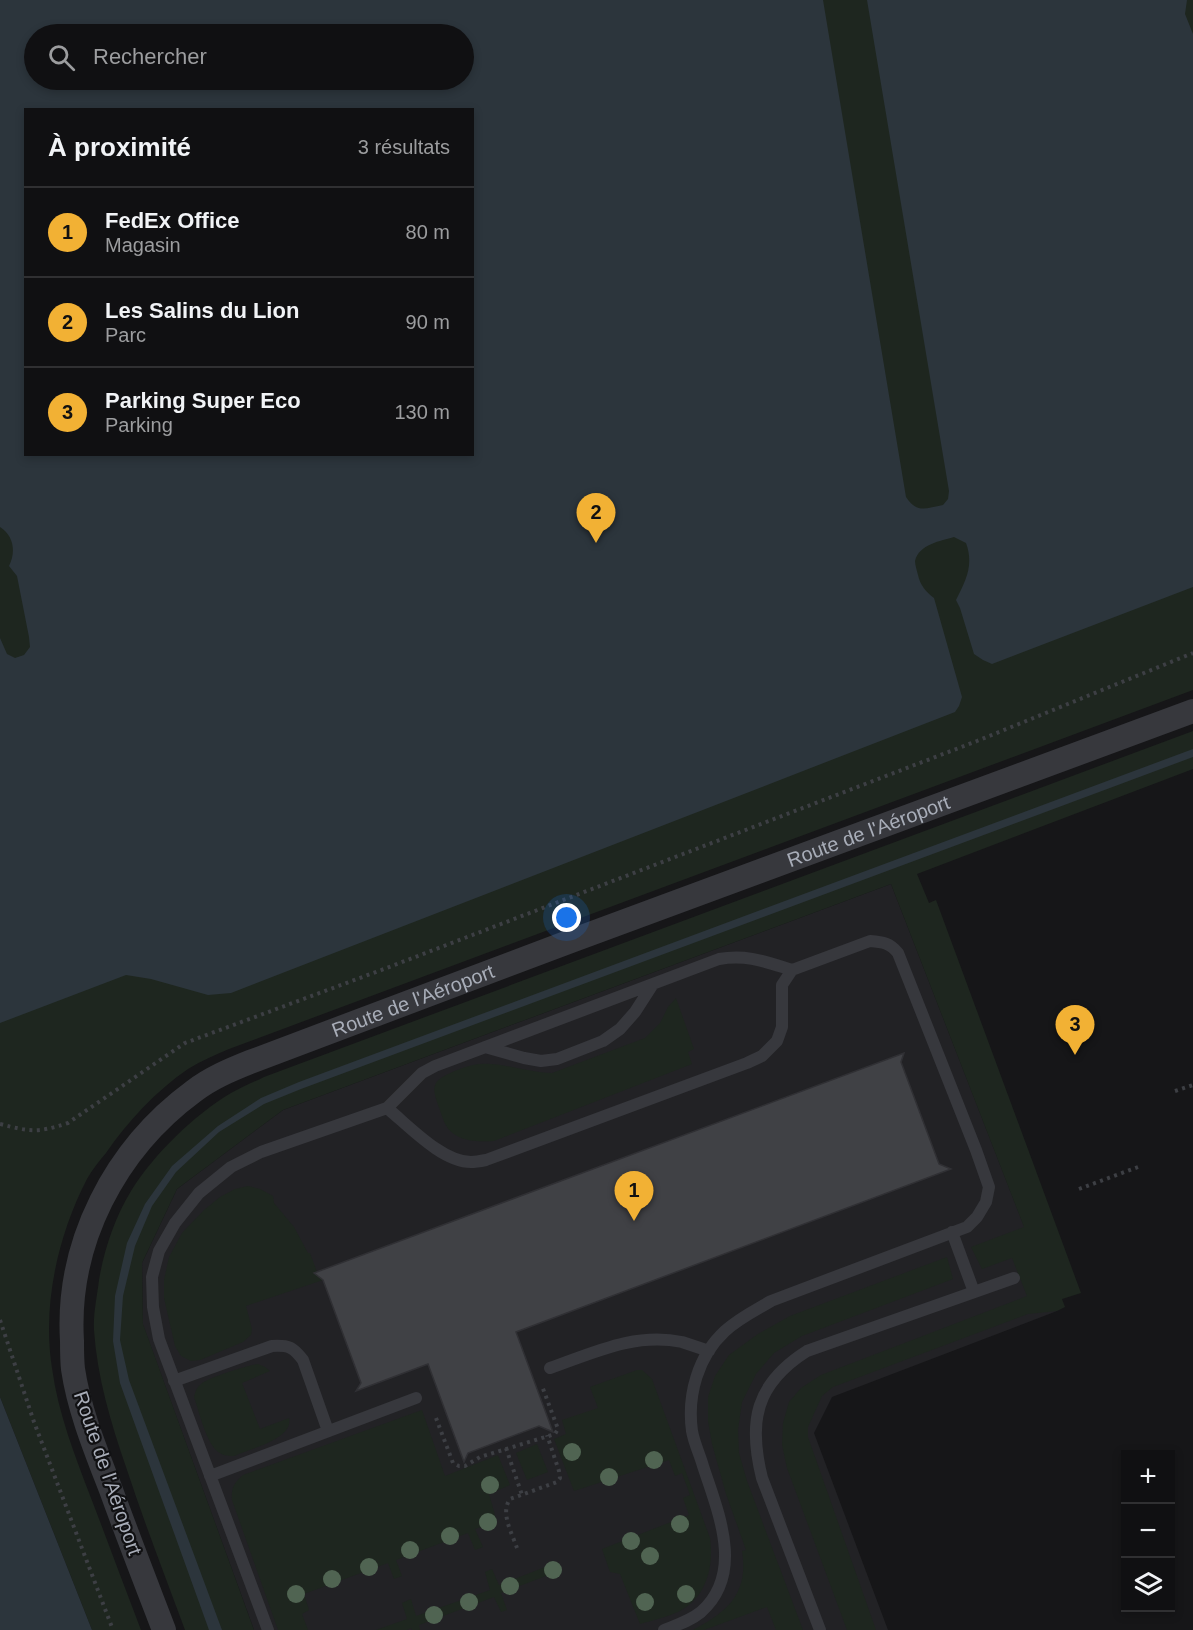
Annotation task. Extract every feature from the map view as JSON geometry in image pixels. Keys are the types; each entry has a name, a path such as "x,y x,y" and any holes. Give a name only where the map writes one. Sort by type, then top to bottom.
{"street":[{"name":"Route de l'Aéroport","path":"164,1630 100,1462 84,1413 73,1368 71,1330 73,1292 79,1258 89,1226 119,1169 163,1115 195,1090 221,1074 250,1062 1193,711"}],"lane":[{"path":"387,1108 439,1151 456,1159 471,1162 486,1160 747,1064 762,1056 777,1041 782,1027 782,985 792,970 870,941 891,945 898,953 976,1150 988,1186 986,1202 977,1217 967,1227 771,1301 724,1331 709,1351 696,1376 690,1404 693,1433 722,1525 725,1545 724,1570 716,1592 701,1611 684,1622 664,1630"},
{"path":"268,1630 159,1339 153,1307 152,1277 159,1251 175,1223 199,1193 231,1167 261,1152 387,1108 422,1073 435,1065 720,959 735,956 756,959 792,970"},
{"path":"485,1047 540,1061 556,1059 603,1041 620,1029 635,1012 653,984"},
{"path":"952,1232 974,1292"},
{"path":"820,1630 762,1478 757,1459 755,1438 762,1399 783,1369 807,1352 1014,1278"},
{"path":"550,1368 627,1341 651,1339 681,1342 709,1351"},
{"path":"174,1381 273,1346 286,1345 296,1350 303,1360 328,1431"},
{"path":"210,1476 416,1398"}],"path":[{"path":"0,1124 36,1132 68,1123 186,1042 384,969 966,746 1193,653"},
{"path":"1175,1092 1193,1085"},
{"path":"1079,1189 1138,1167"},
{"path":"0,1320 34,1422 113,1630"},
{"path":"436,1418 453,1464 459,1466 465,1466 480,1457 506,1448 555,1434 558,1429 539,1378"},
{"path":"517,1548 505,1513 505,1505 510,1499 557,1482 560,1478 560,1471 547,1435"},
{"path":"506,1448 522,1495"}],"shaded area":[{"path":"0,0 1193,0 1193,690 229,1049 193,1066 165,1087 124,1129 87,1179 68,1223 51,1295 49,1344 63,1418 141,1630 92,1630 0,1397"},
{"path":"0,0 823,0 906,497 914,506 927,508 943,505 948,499 949,491 867,0 1187,0 1185,14 1193,34 1193,587 992,664 974,654 956,600 966,579 969,565 966,543 954,537 931,544 917,555 915,564 922,585 934,598 962,697 955,712 231,993 208,995 151,979 126,975 0,1023 0,638 7,654 15,658 24,655 30,647 17,576 9,566 13,555 11,540 0,527"},
{"path":"1193,731 1193,769 917,874 929,903 936,900 1081,1293 1062,1299 1065,1307 1057,1311 1028,1314 833,1387 822,1396 808,1427 808,1437 876,1630 847,1630 787,1468 782,1445 783,1423 789,1402 801,1388 821,1375 1027,1296 1012,1258 982,1269 971,1247 1024,1227 891,884 283,1110 177,1189 142,1263 143,1324 254,1630 185,1630 115,1434 101,1382 94,1324 101,1269 120,1212 140,1177 189,1124 231,1093 264,1077"},
{"path":"1193,749 1193,757 301,1089 264,1104 219,1132 176,1172 152,1206 135,1246 123,1296 120,1340 129,1380 222,1630 209,1630 120,1383 113,1341 115,1296 127,1243 145,1204 172,1166 218,1126 261,1098 299,1082"},
{"path":"891,884 1057,1311 832,1397 814,1433 888,1630 254,1630 143,1325 142,1263 177,1189 283,1110"},
{"path":"676,998 694,1049 688,1052 692,1064 494,1141 475,1141 456,1136 446,1125 434,1088 439,1080 448,1074 482,1064 552,1073 645,1038 660,1023 668,1007"},
{"path":"248,1186 273,1196 274,1203 294,1227 323,1280 246,1306 252,1329 251,1335 243,1342 200,1360 191,1361 181,1356 175,1346 164,1298 164,1280 169,1257 182,1233 204,1210 220,1197 235,1189"},
{"path":"947,1257 953,1279 802,1336 774,1353 756,1374 742,1402 738,1430 739,1453 747,1481 803,1630 776,1630 767,1607 704,1630 693,1630 716,1616 733,1600 742,1579 742,1551 746,1550 726,1494 708,1421 708,1397 715,1376 729,1355 758,1334 790,1316"},
{"path":"258,1364 270,1371 242,1383 260,1429 289,1418 289,1425 285,1432 269,1442 234,1456 223,1455 215,1449 207,1436 194,1397 196,1391 201,1384 211,1378"},
{"path":"642,1370 652,1379 710,1538 711,1548 707,1579 697,1597 680,1611 640,1624 620,1574 610,1572 602,1549 689,1515 683,1498 690,1495 682,1473 675,1476 669,1460 574,1491 554,1439 566,1434 562,1420 598,1408 590,1387"},
{"path":"0,1397 92,1630 0,1630"},
{"path":"422,1410 445,1476 498,1455 510,1485 489,1494 497,1522 475,1529 483,1547 475,1550 468,1533 396,1560 402,1576 394,1579 388,1563 304,1594 309,1610 302,1614 308,1630 278,1630 232,1500 235,1483 243,1475"},
{"path":"537,1444 548,1472 527,1480 516,1453"},
{"path":"558,1562 562,1570 501,1593 507,1610 501,1612 494,1597 419,1625 420,1630 411,1628 376,1630 407,1619 402,1603 411,1599 416,1616 490,1590 485,1572 492,1569 499,1585"}],"building":[{"path":"904,1053 901,1062 939,1164 951,1169 516,1332 553,1432 539,1426 468,1453 464,1462 428,1364 356,1391 361,1383 323,1280 314,1273"}],"place":[{"name":"Les Salins du Lion","path":"596,543"},
{"name":"Parking Super Eco","path":"1075,1055"},
{"name":"FedEx Office","path":"634,1221"}]}
